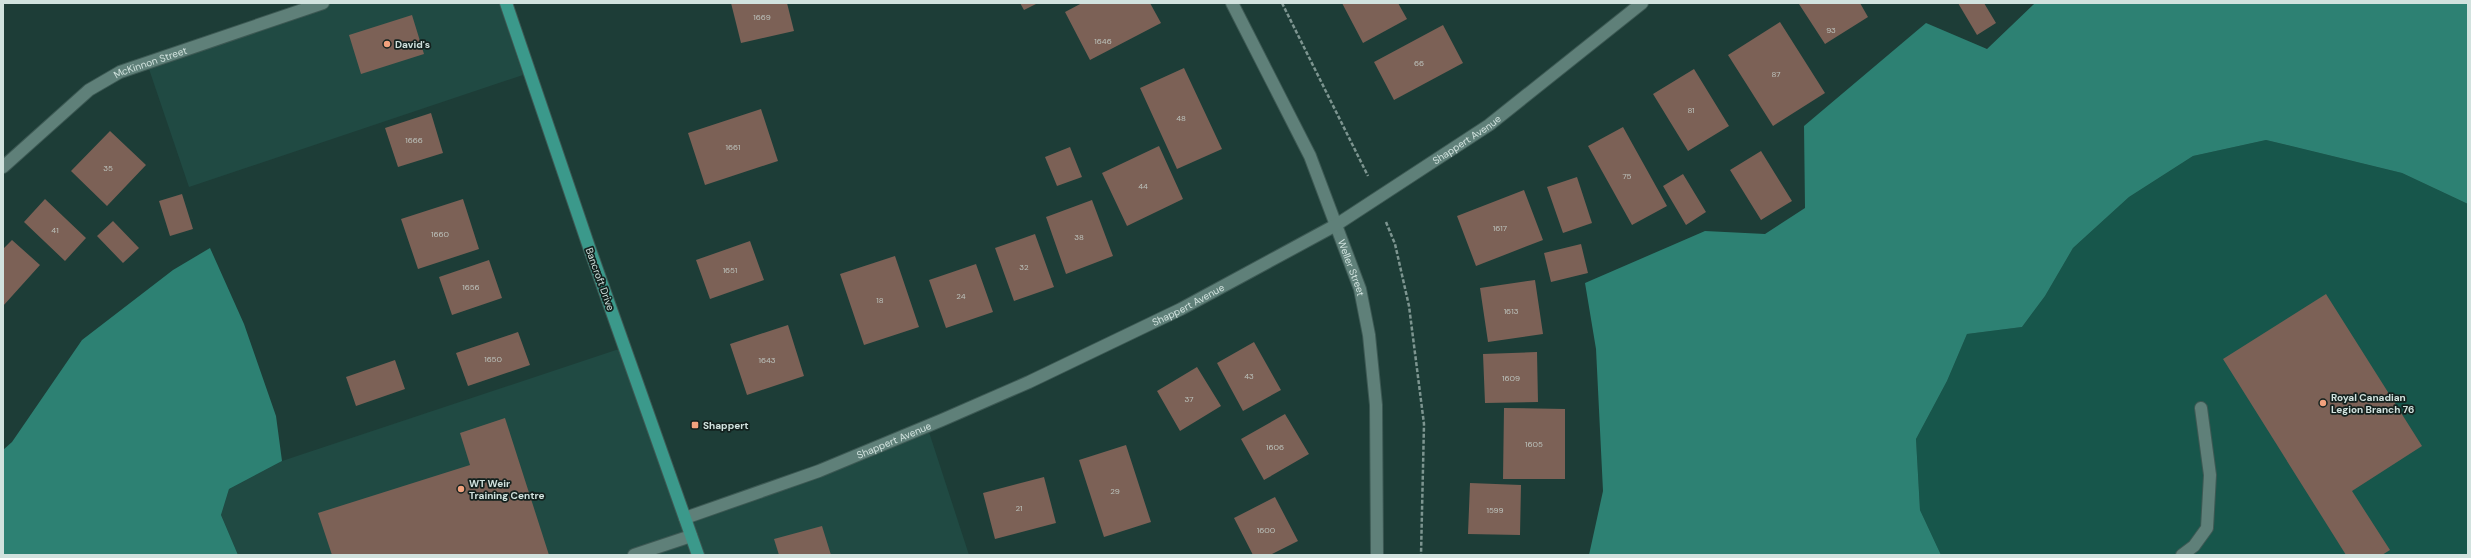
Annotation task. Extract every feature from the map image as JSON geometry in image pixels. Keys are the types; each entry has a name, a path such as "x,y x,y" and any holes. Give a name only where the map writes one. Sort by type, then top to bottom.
{"main road":[{"name":"Bancroft Drive","path":"506,3 588,247 698,555"}],"street":[{"name":"McKinnon Street","path":"3,167 89,90 120,72 323,3"},
{"name":"Weller Street","path":"1232,3 1310,156 1360,289 1369,335 1376,405 1377,555"},
{"name":"Shappert Avenue","path":"685,518 819,471 1029,382 1181,309 1336,224 1489,125 1642,3"},
{"path":"2182,555 2194,546 2207,528 2210,475 2201,408"},
{"path":"634,555 691,536"}],"shaded area":[{"path":"329,3 499,3 523,75 189,187 148,66"},
{"path":"622,348 684,520 928,429 969,555 238,555 221,515 229,489 282,461"}],"green space":[{"path":"2035,3 2468,3 2468,204 2402,173 2266,140 2193,156 2129,197 2073,248 2045,296 2022,327 1967,334 1947,381 1916,439 1920,510 1941,555 1589,555 1603,491 1596,349 1585,283 1705,231 1765,234 1805,208 1804,126 1926,23 1987,49"},
{"path":"2266,140 2402,173 2468,204 2468,555 1941,555 1920,510 1916,439 1947,381 1967,334 2022,327 2045,296 2073,248 2129,197 2193,156"},
{"path":"210,248 244,324 276,416 282,461 229,489 221,515 238,555 3,555 3,450 12,442 82,340 173,270"}],"building":[{"path":"731,3 787,3 794,31 741,43"},
{"path":"1020,3 1038,3 1024,10"},
{"path":"1082,3 1150,3 1161,23 1090,60 1065,12"},
{"path":"1342,3 1398,3 1407,19 1363,43"},
{"path":"1860,3 1868,17 1825,44 1799,4"},
{"path":"1958,3 1984,3 1996,23 1977,35"},
{"name":"David's","path":"412,15 424,54 361,74 349,35"},
{"path":"1780,22 1825,93 1773,126 1728,55"},
{"path":"1443,25 1463,63 1394,100 1374,62"},
{"path":"1184,68 1222,149 1177,169 1140,88"},
{"path":"1694,69 1729,126 1688,151 1653,94"},
{"path":"761,109 778,161 705,185 688,133"},
{"path":"431,113 443,153 398,167 385,128"},
{"path":"1623,127 1667,206 1632,225 1588,146"},
{"path":"110,131 146,165 107,206 71,171"},
{"path":"1159,146 1183,199 1127,226 1102,173"},
{"path":"1070,147 1082,177 1057,186 1045,157"},
{"path":"1761,151 1792,201 1761,220 1730,170"},
{"path":"1683,174 1706,212 1686,225 1663,186"},
{"path":"1577,177 1592,223 1563,233 1547,187"},
{"path":"1524,190 1543,240 1476,266 1457,216"},
{"path":"182,194 193,229 170,236 159,201"},
{"path":"45,199 86,238 65,261 24,222"},
{"path":"463,199 479,249 418,269 401,219"},
{"path":"1092,200 1113,256 1066,274 1046,217"},
{"path":"113,221 139,248 123,263 97,236"},
{"path":"1035,234 1054,287 1014,301 995,248"},
{"path":"12,240 40,265 3,306 3,249"},
{"path":"750,241 764,280 710,299 696,260"},
{"path":"1581,244 1588,273 1551,282 1544,253"},
{"path":"895,256 919,327 864,345 840,274"},
{"path":"489,260 502,298 452,315 439,277"},
{"path":"976,264 993,312 946,328 929,280"},
{"path":"1535,280 1543,334 1488,342 1480,288"},
{"name":"Royal Canadian Legion Branch 76","path":"2326,294 2422,446 2352,491 2390,550 2382,555 2346,555 2223,359"},
{"path":"788,325 804,376 747,395 730,344"},
{"path":"518,332 530,365 468,386 456,353"},
{"path":"1254,342 1281,390 1243,411 1217,363"},
{"path":"1537,352 1538,402 1485,403 1483,354"},
{"path":"395,360 405,389 356,406 346,377"},
{"path":"1197,367 1221,406 1180,431 1157,391"},
{"path":"1504,408 1565,409 1565,479 1503,479"},
{"path":"1285,414 1309,454 1264,480 1241,439"},
{"name":"WT Weir Training Centre","path":"505,418 549,555 332,555 318,513 470,465 460,433"},
{"path":"1126,445 1151,522 1104,537 1079,460"},
{"path":"1044,477 1056,523 995,539 983,493"},
{"path":"1470,483 1521,485 1520,535 1468,534"},
{"path":"1275,497 1298,541 1270,555 1253,555 1234,518"},
{"path":"822,526 831,555 779,555 774,539"}],"place":[{"name":"David's","path":"387,44"},
{"name":"Royal Canadian Legion Branch 76","path":"2323,403"},
{"name":"Shappert","path":"695,425"},
{"name":"WT Weir Training Centre","path":"461,489"}]}
